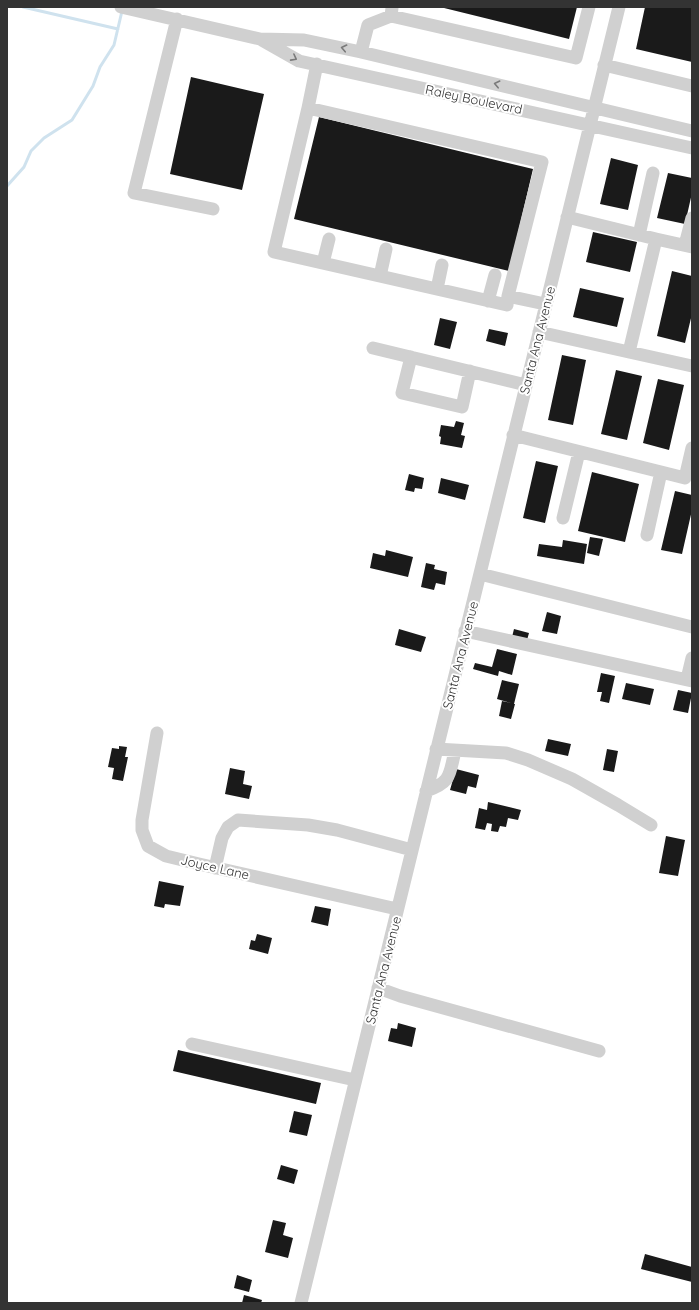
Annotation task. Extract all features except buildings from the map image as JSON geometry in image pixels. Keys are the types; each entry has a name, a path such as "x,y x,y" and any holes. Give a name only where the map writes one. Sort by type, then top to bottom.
{"street":[{"name":"Raley Boulevard","path":"122,7 260,39 304,40 362,52 593,106 692,131"},
{"path":"362,52 368,25 392,11 576,58 588,7"},
{"name":"Santa Ana Avenue","path":"301,1303 546,304 593,106 619,7"},
{"path":"177,19 134,193 213,209"},
{"name":"Raley Boulevard","path":"260,39 299,61 445,92 692,148"},
{"path":"308,108 542,162 507,305 274,252 308,108 316,64"},
{"path":"604,65 692,86"},
{"path":"445,92 459,87 561,110 576,111 593,106"},
{"path":"589,124 604,120 611,120 681,136 692,136"},
{"path":"639,235 653,174"},
{"path":"567,217 688,246 692,218"},
{"path":"323,263 329,239"},
{"path":"629,352 656,239"},
{"path":"380,276 386,249"},
{"path":"437,289 442,265"},
{"path":"488,301 495,275"},
{"path":"508,296 546,304"},
{"path":"539,332 692,366"},
{"path":"374,348 526,384"},
{"path":"411,357 402,393 462,407 470,371"},
{"path":"513,435 685,478 692,448"},
{"path":"563,518 579,452"},
{"path":"647,535 661,472"},
{"path":"480,574 692,628"},
{"path":"466,631 690,680 692,658"},
{"name":"Joyce Lane","path":"157,732 142,820 142,830 148,846 166,856 397,909"},
{"path":"436,749 506,753 528,760 572,779 651,826"},
{"path":"426,790 441,785 449,776 455,751"},
{"path":"215,868 222,838 228,827 238,820 308,825 412,850"},
{"path":"378,988 400,996 599,1051"},
{"path":"192,1044 355,1080"}],"waterway":[{"path":"23,7 118,29"},
{"path":"7,186 24,167 31,151 44,138 72,120 93,86 100,67 114,45 122,11"}]}
